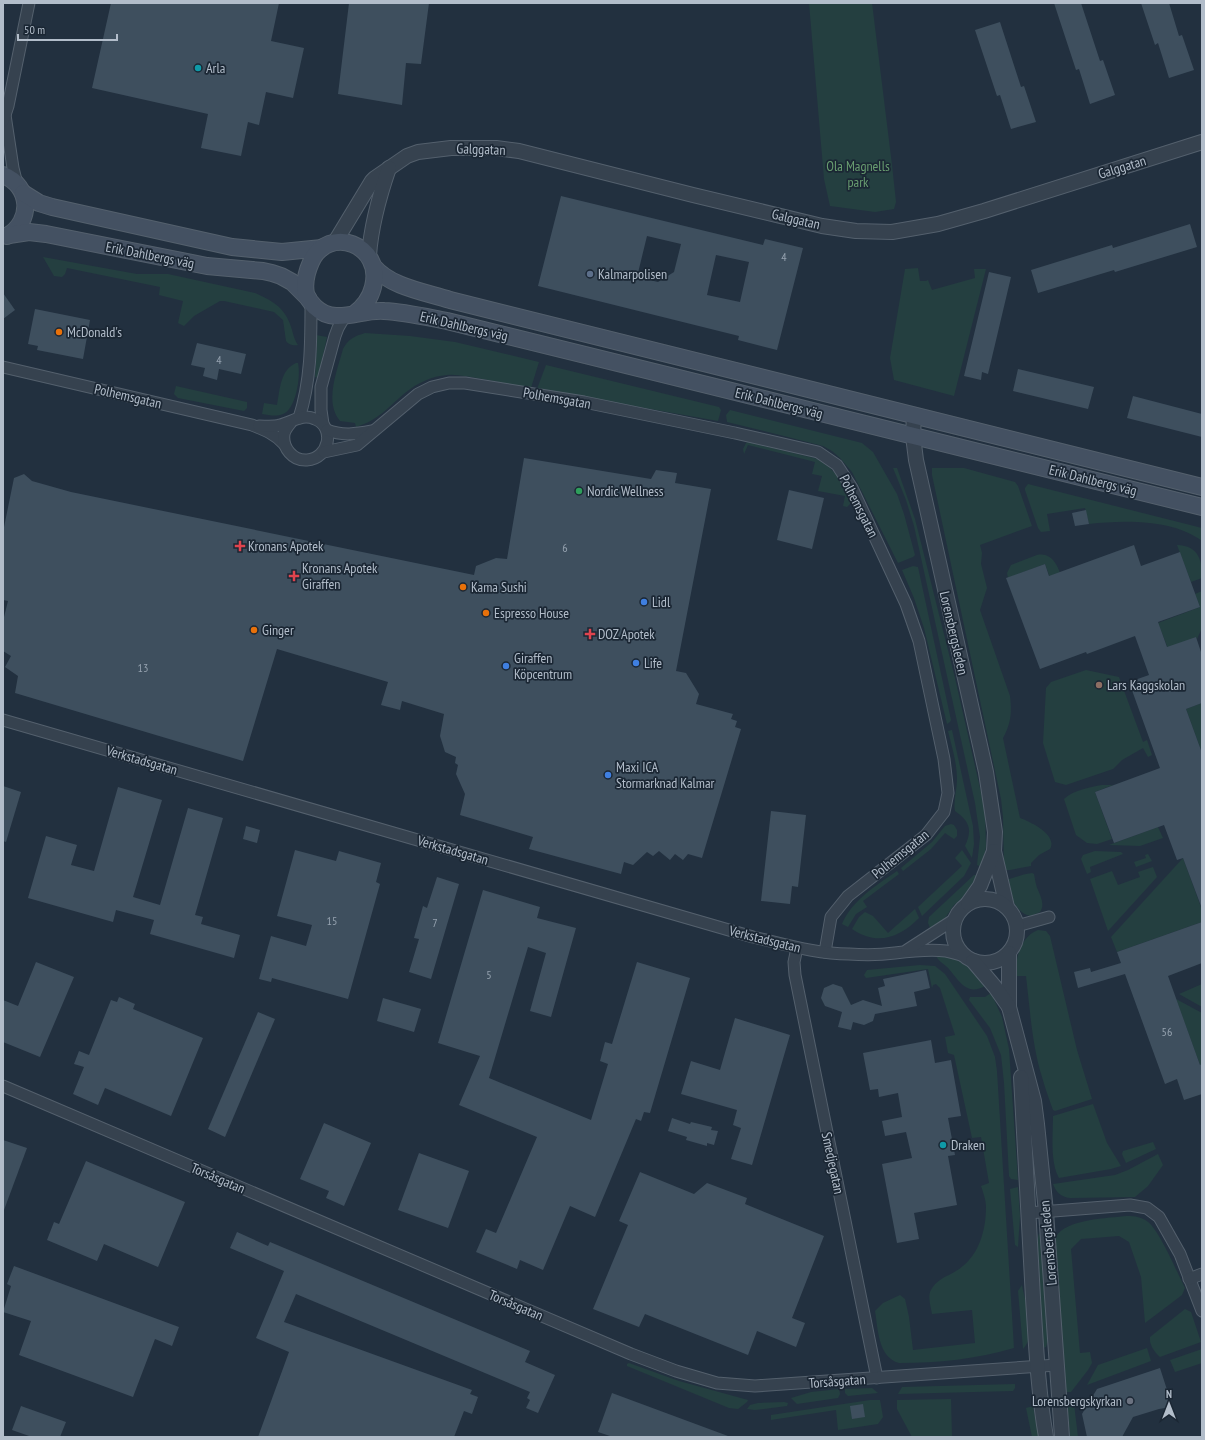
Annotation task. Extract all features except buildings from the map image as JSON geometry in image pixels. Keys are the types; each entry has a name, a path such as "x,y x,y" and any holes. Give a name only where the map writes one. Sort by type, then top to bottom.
{"main road":[{"name":"Erik Dahlbergs väg","path":"3,175 13,180 20,189 39,203 232,247 282,252 343,242 351,243 363,251 384,276 394,282 450,300 1202,487"},
{"name":"Erik Dahlbergs väg","path":"6,236 20,224 24,217 26,205 20,189"},
{"name":"Erik Dahlbergs väg","path":"6,236 29,232 46,234 207,266 263,271 281,276 292,282 318,310 327,315 336,317 375,310 395,311 447,321 1202,507"},
{"path":"310,301 305,288 307,273 313,258 329,245"},
{"path":"350,315 364,306 372,291 375,273 371,262"}],"street":[{"path":"20,189 13,168 5,112 29,3"},
{"name":"Galggatan","path":"329,245 375,178 407,156 418,152 451,148 496,148 519,151 822,226 856,231 892,232 938,224 984,211 1202,142"},
{"path":"371,262 370,236 389,168"},
{"path":"310,301 311,351 305,397 296,419 287,427 284,434 284,444 289,452 297,459 306,461 316,458 324,452 328,443 321,410 321,387 335,336 340,324 350,315"},
{"name":"Polhemsgatan","path":"3,367 252,425 276,436 284,444"},
{"name":"Polhemsgatan","path":"324,452 357,445 418,394 432,387 449,383 465,383 584,402 735,433 818,452 837,465 852,488 906,604 919,641 944,759 948,793 944,812 926,835 848,896 832,917 825,952"},
{"name":"Lorensbergsleden","path":"914,415 913,436 916,460 986,772 995,832 994,851 1007,907 1014,916 1017,926 1016,940 1009,953 1009,1007 1034,1101 1037,1124 1046,1212 1062,1437"},
{"path":"296,419 308,416 317,419 325,427"},
{"name":"Polhemsgatan","path":"252,425 280,426 296,419"},
{"name":"Polhemsgatan","path":"325,427 337,434 355,435 373,431"},
{"name":"Verkstadsgatan","path":"3,720 798,948 849,954 894,953 907,950 946,951 968,958"},
{"name":"Lorensbergsleden","path":"994,851 980,886 968,903 960,910 952,928 953,938 957,948 995,987 1009,1007"},
{"path":"968,903 977,900 990,899 998,901 1007,907"},
{"path":"1017,926 1048,917"},
{"name":"Verkstadsgatan","path":"907,950 955,919"},
{"name":"Smedjegatan","path":"798,948 794,962 795,975 877,1378"},
{"path":"968,958 983,963 997,961 1009,953"},
{"name":"Lorensbergsleden","path":"1020,1050 1028,1214 1038,1366 1042,1417 1046,1437"},
{"name":"Torsåsgatan","path":"3,1086 614,1347 676,1371 717,1383 755,1386 1057,1364"},
{"path":"1028,1214 1130,1205 1146,1208 1159,1217 1180,1254 1202,1312"},
{"path":"1190,1279 1202,1274"}],"green space":[{"name":"Ola Magnells park","path":"809,3 872,3 896,202 894,209 875,212 830,206 824,179"},
{"path":"43,257 137,274 168,274 255,293 272,301 281,309 290,324 298,345 291,345 286,341 283,320 274,312 220,301 194,316 184,326 178,323 183,301 159,295 160,287 67,268 62,277 54,276"},
{"path":"918,268 920,281 928,280 932,290 975,278 974,269 986,269 954,396 894,380 890,358 905,269"},
{"path":"365,333 410,336 455,342 539,362 531,388 458,375 436,377 415,386 377,417 356,427 355,423 340,421 335,413 332,396 335,376 343,349 352,338"},
{"path":"316,335 327,337 318,378 315,377"},
{"path":"298,363 299,369 298,384 294,399 288,411 280,415 272,416 262,414 264,403 277,405 284,375 291,366"},
{"path":"546,365 719,407 721,410 718,421 537,389"},
{"path":"176,386 247,402 247,408 244,411 178,398 174,394"},
{"path":"730,410 862,443 873,452 897,494 915,555 898,563 852,472 832,451 823,446 727,422 726,415"},
{"path":"748,442 818,459 830,468 840,479 851,503 847,507 843,506 845,496 818,491 822,476 812,474 815,462 748,445 744,454 743,449"},
{"path":"893,468 897,468 915,519 955,678 985,810 986,847 982,867 977,865 980,837 975,803 914,526 906,500"},
{"path":"932,468 964,468 1015,482 1018,486 1032,526 980,545 982,553 981,564 987,588 980,610 1010,696 1010,718 1008,728 1003,738 1020,818 1036,826 1047,834 1051,844 1050,849 1039,855 1031,863 1031,866 1004,870 1003,817 1001,799 932,475"},
{"path":"1028,484 1202,528 1202,541 1177,528 1163,525 1132,522 1089,524 1085,508 1047,514 1050,531 1041,532 1038,528 1025,490"},
{"path":"1177,545 1190,548 1195,551 1200,560 1202,578 1191,582"},
{"path":"1037,555 1044,555 1054,561 1060,572 1066,591 1056,594 1045,564 1008,578 1007,573 1011,565"},
{"path":"913,566 918,567 951,720 947,724 924,628 914,598 902,570"},
{"path":"1202,591 1202,628 1197,639 1196,637 1171,656 1158,623 1200,607 1195,594"},
{"path":"1086,670 1119,677 1143,742 1147,740 1152,755 1148,757 1143,748 1122,760 1113,769 1066,785 1055,782 1043,743 1046,688 1051,682"},
{"path":"1202,703 1202,753 1186,709"},
{"path":"952,730 973,826 974,844 972,858 965,846 969,835 968,826 964,818 955,811 954,803 957,774 948,731"},
{"path":"1102,785 1113,785 1095,792 1112,839 1097,844 1087,843 1076,835 1064,799 1077,791"},
{"path":"951,824 954,825 957,830 957,836 954,839 945,833 931,849 903,871 901,868 932,842 945,826"},
{"path":"1158,827 1163,838 1140,846 1109,845"},
{"path":"962,850 971,863 964,876 922,916 918,907 962,866 955,858"},
{"path":"1095,851 1121,852 1123,854 1090,867 1091,872 1087,874 1081,859 1083,855"},
{"path":"1148,854 1152,861 1136,867 1134,862 1146,858 1145,855"},
{"path":"1183,858 1202,910 1202,922 1117,952 1111,937"},
{"path":"1153,867 1157,877 1108,931 1090,879 1112,871 1118,885 1140,877 1138,872"},
{"path":"897,871 899,874 863,901 867,907 856,914 848,927 842,924 846,915 859,900"},
{"path":"1032,873 1034,874 1042,907 1040,912 1031,916 1025,914 1017,907 1005,880"},
{"path":"974,875 979,875 966,895 954,905 943,921 931,930 928,923 929,917"},
{"path":"915,909 919,918 904,931 896,935 879,938 870,937 852,929 859,917 865,912 873,916 888,933"},
{"path":"1038,930 1046,931 1050,936 1077,1050 1092,1099 1055,1111 1053,1110 1046,1089 1036,1052 1026,976 1015,976 1016,962 1023,943 1032,933"},
{"path":"936,955 952,958 965,964 987,985 980,988 969,989 961,983"},
{"path":"920,965 935,966 945,974 987,1036 995,1057 1014,1348 957,1360 899,1363 892,1360 883,1349 878,1334 875,1311 883,1303 900,1295 905,1299 913,1350 975,1343 972,1310 932,1314 929,1295 935,1284 964,1266 975,1252 982,1235 986,1216 986,1202 981,1186 989,1183 981,1137 972,1138 954,1055 948,1053 945,1037 955,1035 940,988 936,984 933,985 932,988 928,969 866,978 864,975 867,970"},
{"path":"1202,984 1202,1007 1179,994"},
{"path":"991,993 1002,1017 1009,1049 1018,1180 1011,1179 1009,1176 1001,1055 990,1028 969,1000 970,997 985,997"},
{"path":"1176,999 1202,1013 1202,1065 1200,1065"},
{"path":"1093,1104 1107,1143 1121,1166 1059,1178 1053,1156 1053,1116"},
{"path":"1153,1142 1156,1149 1126,1163 1122,1154 1123,1151"},
{"path":"1158,1154 1163,1165 1148,1186 1135,1197 1070,1198 1059,1194 1053,1184 1115,1175 1128,1170"},
{"path":"1018,1187 1020,1216 1018,1247 1015,1245 1010,1189"},
{"path":"1127,1216 1141,1218 1148,1222 1163,1243 1185,1288 1182,1295 1145,1323 1141,1277 1129,1242 1119,1236 1081,1239 1071,1249 1080,1353 1090,1352 1092,1363 1071,1392 1066,1392 1054,1259 1056,1237 1068,1226 1088,1220"},
{"path":"1041,1233 1049,1337 1046,1347 1043,1348 1036,1242 1039,1234"},
{"path":"1022,1285 1028,1309 1030,1327 1030,1335 1023,1349 1018,1291"},
{"path":"1185,1309 1191,1312 1201,1342 1160,1357 1152,1348 1150,1337"},
{"path":"1147,1348 1151,1361 1087,1385 1098,1365"},
{"path":"1202,1349 1202,1363 1175,1372 1170,1360"},
{"path":"629,1363 679,1381 748,1400 738,1409 729,1408 627,1366"},
{"path":"1015,1384 1013,1391 898,1394 902,1387"},
{"path":"872,1388 878,1393 848,1396 845,1393 845,1389"},
{"path":"839,1389 840,1394 838,1398 797,1404 791,1398 811,1392"},
{"path":"951,1399 952,1437 912,1437 897,1409 897,1400"},
{"path":"870,1400 880,1400 883,1417 878,1424 838,1430 836,1410 771,1420 771,1415"},
{"path":"1073,1401 1078,1437 1070,1437 1067,1402"},
{"path":"758,1403 788,1403 787,1406 755,1410 747,1409 750,1405"},
{"path":"1033,1406 1039,1437 1032,1437 1026,1408"}],"place":[{"name":"Arla","path":"198,68"},
{"name":"Kalmarpolisen","path":"590,274"},
{"name":"McDonald's","path":"59,332"},
{"name":"Nordic Wellness","path":"579,491"},
{"name":"Kronans Apotek","path":"240,546"},
{"name":"Kronans Apotek Giraffen","path":"294,576"},
{"name":"Kama Sushi","path":"463,587"},
{"name":"Lidl","path":"644,602"},
{"name":"Espresso House","path":"486,613"},
{"name":"Ginger","path":"254,630"},
{"name":"DOZ Apotek","path":"590,634"},
{"name":"Life","path":"636,663"},
{"name":"Giraffen Köpcentrum","path":"506,666"},
{"name":"Lars Kaggskolan","path":"1099,685"},
{"name":"Maxi ICA Stormarknad Kalmar","path":"608,775"},
{"name":"Draken","path":"943,1145"},
{"name":"Lorensbergskyrkan","path":"1130,1401"}]}
